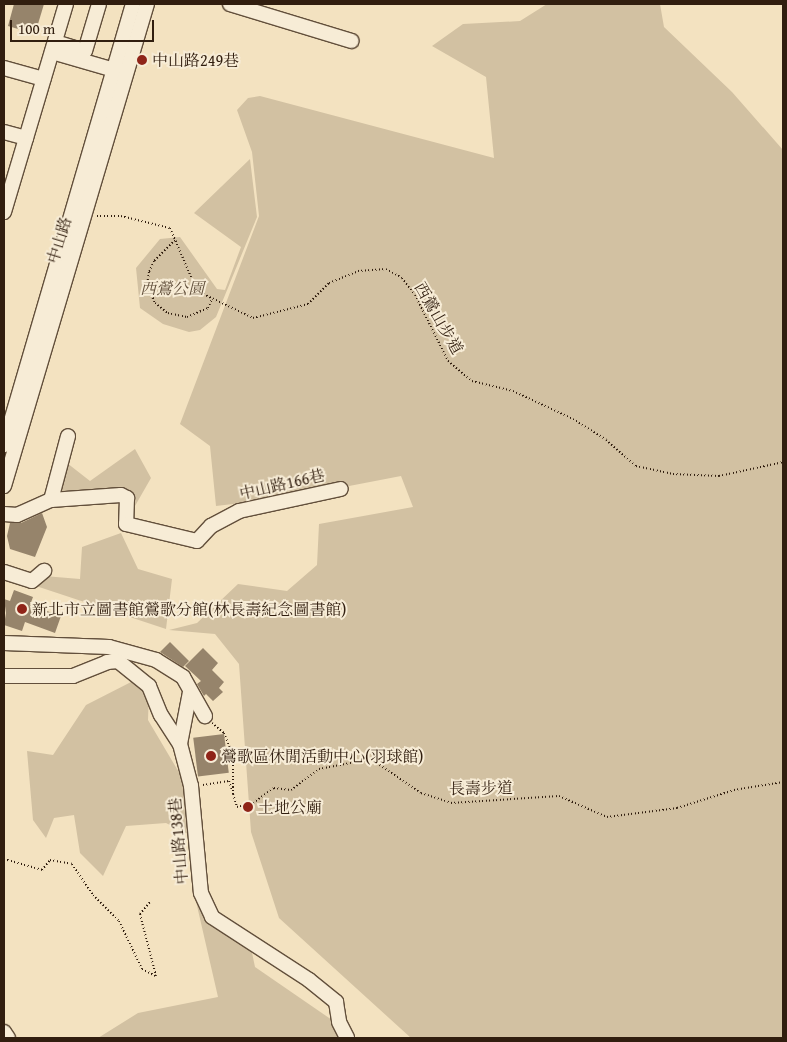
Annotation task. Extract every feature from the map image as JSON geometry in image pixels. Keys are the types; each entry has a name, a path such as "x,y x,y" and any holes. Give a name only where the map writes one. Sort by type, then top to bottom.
{"street":[{"path":"5,205 66,4"},
{"path":"54,47 85,51 99,4"},
{"name":"中山路","path":"4,486 19,415 84,217 120,72 133,4"},
{"name":"中山路","path":"4,445 19,415 17,388 120,72 147,4"},
{"path":"230,4 352,41"},
{"path":"54,47 120,72"},
{"path":"4,68 44,79"},
{"path":"4,132 26,138"},
{"path":"51,500 68,436"},
{"name":"中山路166巷","path":"4,514 17,515 51,500 121,495 127,498 126,524 197,541 211,526 239,511 341,489"},
{"path":"4,572 32,581 44,571"},
{"path":"4,643 109,647 156,660 183,677 205,716"},
{"path":"4,676 73,676 106,662 118,661 130,668 149,686 161,715 180,744"},
{"name":"中山路138巷","path":"190,692 180,744 191,786 201,893 212,917 309,980 336,1002 339,1022 347,1038"},
{"path":"4,1032 8,1038"}],"path":[{"name":"西鶯山步道","path":"84,217 121,216 170,228 196,291 253,318 265,318 308,304 329,282 358,271 386,269 402,278 415,296 448,361 472,381 513,391 573,419 606,440 636,466 672,474 719,476 783,462"},
{"path":"175,240 154,261 149,272 148,285 155,304 168,313 187,317 208,308 212,299"},
{"path":"205,716 224,733 233,755 233,794"},
{"name":"長壽步道","path":"233,794 237,806 246,806 274,788 291,790 319,769 371,759 421,793 451,803 559,796 607,817 620,818 677,808 734,790 783,782"},
{"path":"191,786 229,781 233,794"},
{"path":"4,859 42,870 50,860 72,864 93,895 119,921 142,969 156,976 140,914 151,901"}],"green space":[{"path":"547,4 660,4 664,27 732,92 783,150 783,1038 411,1038 279,918 251,832 239,664 215,634 169,630 197,623 238,584 287,591 317,565 319,524 413,507 401,476 292,497 216,506 210,446 180,424 259,216 252,152 237,110 248,98 260,96 494,158 486,77 432,46 463,24 520,21"},
{"name":"西鶯公園","path":"250,159 257,217 216,317 200,330 189,332 163,324 140,308 136,268 160,239 180,237 217,289 225,290 241,247 194,213"},
{"path":"135,449 151,478 131,513 133,497 55,496 67,463 90,481"},
{"path":"121,533 138,569 172,579 166,629 36,586 44,576 80,579 82,547"},
{"path":"135,680 149,691 148,720 190,791 194,837 166,823 126,826 103,876 80,853 74,815 54,818 46,838 33,820 27,751 53,755 86,705"},
{"path":"195,897 250,943 255,967 348,1031 351,1038 98,1038 138,1013 218,997"}],"building":[{"path":"14,4 44,4 35,34 8,26"},
{"path":"42,513 47,527 35,557 10,549 7,536 10,523 21,523"},
{"name":"新北市立圖書館鶯歌分館(林長壽紀念圖書館)","path":"14,590 33,597 30,605 61,616 55,633 25,622 22,631 4,625 6,613 4,599 10,601"},
{"path":"170,642 189,661 183,667 160,652"},
{"path":"203,648 218,663 212,670 224,682 219,688 223,692 213,701 206,694 204,696 197,684 201,681 185,666"},
{"name":"鶯歌區休閒活動中心(羽球館)","path":"224,734 229,773 198,776 193,738"}],"place":[{"name":"中山路249巷","path":"142,60"},
{"name":"新北市立圖書館鶯歌分館(林長壽紀念圖書館)","path":"22,609"},
{"name":"鶯歌區休閒活動中心(羽球館)","path":"211,756"},
{"name":"土地公廟","path":"248,807"}]}
